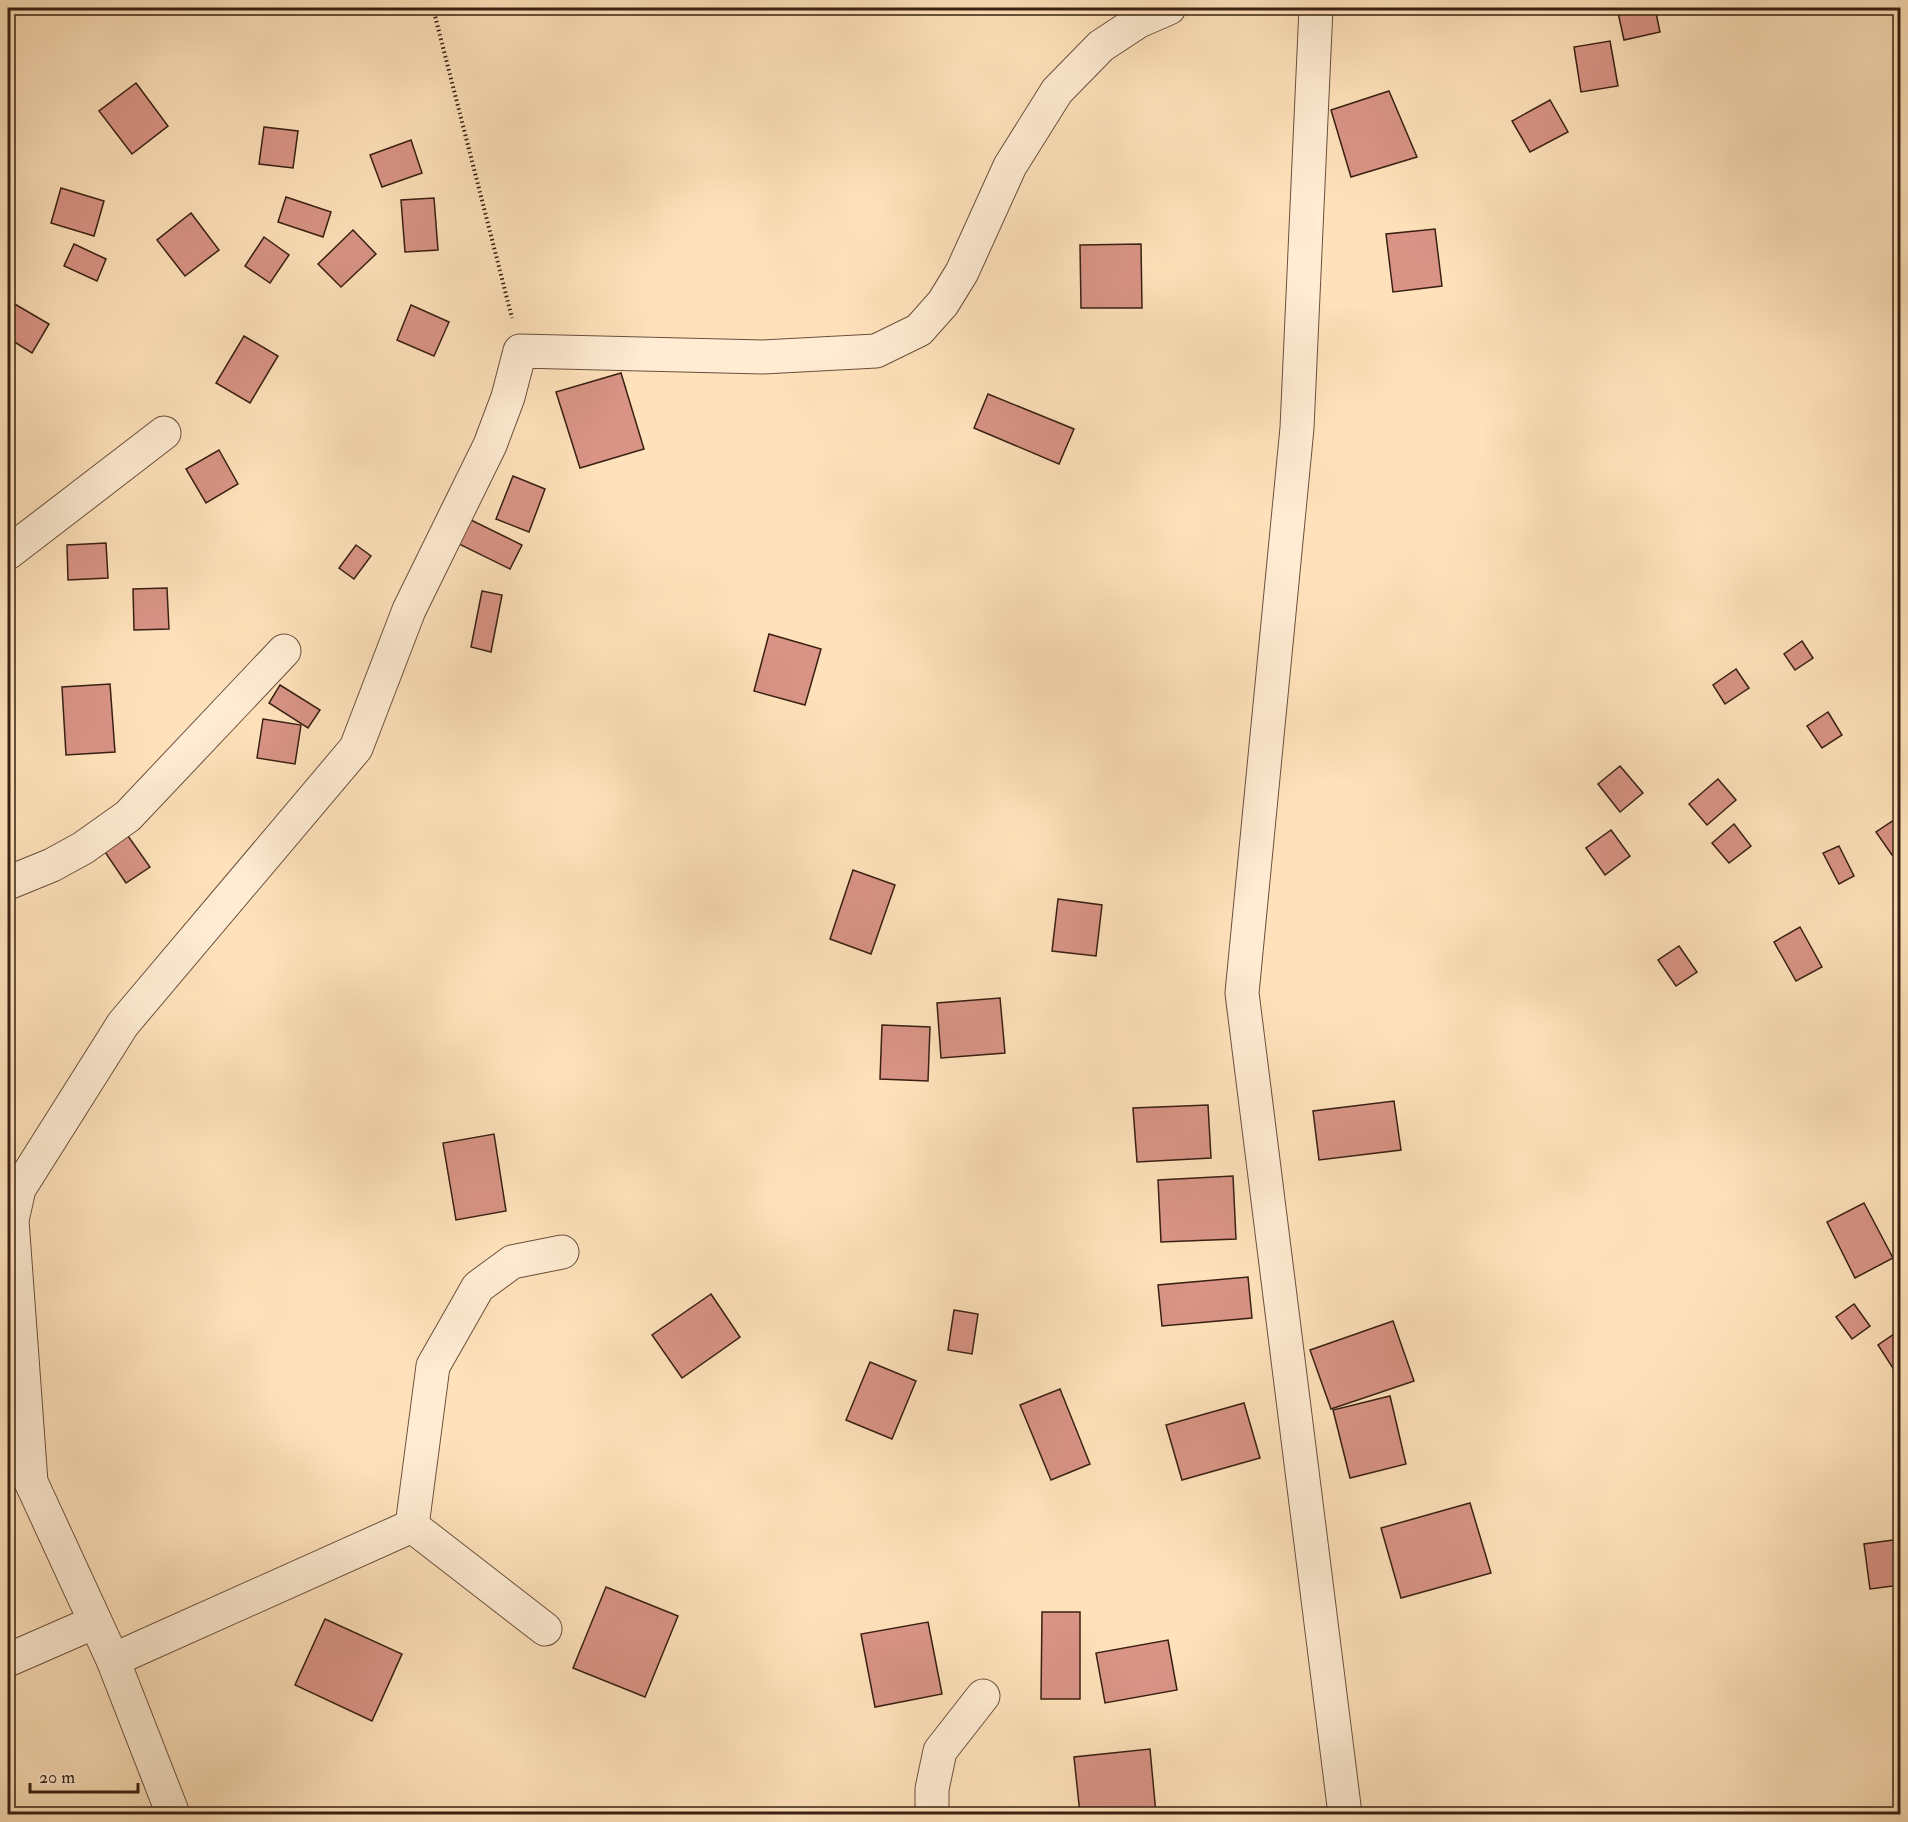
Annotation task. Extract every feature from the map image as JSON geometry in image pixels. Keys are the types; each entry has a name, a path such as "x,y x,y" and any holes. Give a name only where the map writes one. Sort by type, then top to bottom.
{"street":[{"path":"173,1815 113,1660 31,1482 12,1220 19,1189 123,1024 356,748 409,610 490,446 508,398 520,351 763,357 876,351 919,330 944,303 962,272 1010,166 1057,91 1101,46 1139,21 1169,8"},
{"path":"1316,8 1297,428 1242,993 1345,1815"},
{"path":"8,554 164,433"},
{"path":"9,880 52,865 83,848 128,816 284,651"},
{"path":"412,1526 433,1366 478,1287 512,1262 562,1252"},
{"path":"113,1660 412,1526"},
{"path":"412,1526 545,1629"},
{"path":"8,1660 95,1622"},
{"path":"932,1815 932,1789 940,1751 983,1696"}],"path":[{"path":"433,8 520,351"}],"building":[{"path":"222,8 246,8 246,10 222,13"},
{"path":"1401,8 1429,8 1402,13"},
{"path":"1617,8 1655,8 1660,32 1624,40"},
{"path":"1610,41 1618,86 1581,92 1574,47"},
{"path":"136,83 168,126 132,154 99,111"},
{"path":"1389,91 1417,157 1351,177 1331,110"},
{"path":"1550,100 1568,132 1530,152 1512,121"},
{"path":"264,127 298,131 293,168 259,164"},
{"path":"411,140 422,173 382,187 370,155"},
{"path":"61,188 104,201 94,236 51,223"},
{"path":"286,197 331,212 323,237 278,222"},
{"path":"434,198 438,250 405,252 401,200"},
{"path":"191,213 219,250 185,276 157,240"},
{"path":"1435,229 1442,286 1393,292 1386,234"},
{"path":"353,230 376,254 341,287 318,264"},
{"path":"264,237 289,255 270,283 245,266"},
{"path":"74,244 106,259 97,281 64,266"},
{"path":"1141,244 1142,308 1081,308 1080,245"},
{"path":"13,303 49,324 32,353 8,338 8,312"},
{"path":"411,305 449,322 434,356 397,340"},
{"path":"244,336 278,356 250,403 216,383"},
{"path":"621,373 644,449 580,468 556,392"},
{"path":"988,394 1074,429 1059,464 974,428"},
{"path":"219,450 238,484 206,503 186,469"},
{"path":"513,476 545,489 529,532 496,519"},
{"path":"471,520 522,545 510,569 459,544"},
{"path":"106,543 108,578 68,580 67,545"},
{"path":"356,545 371,556 354,579 339,568"},
{"path":"167,588 169,629 134,630 133,589"},
{"path":"482,591 502,595 491,652 471,647"},
{"path":"769,634 821,649 805,705 754,691"},
{"path":"1802,641 1813,658 1795,670 1784,654"},
{"path":"1736,669 1749,688 1725,704 1713,685"},
{"path":"110,684 115,752 66,755 62,687"},
{"path":"280,685 320,710 308,728 269,703"},
{"path":"1828,712 1842,735 1822,748 1807,726"},
{"path":"263,719 301,725 295,764 257,758"},
{"path":"1620,766 1643,793 1620,812 1598,784"},
{"path":"1718,779 1736,800 1707,825 1689,804"},
{"path":"1900,816 1900,849 1892,855 1876,832"},
{"path":"1734,824 1751,846 1729,863 1712,843"},
{"path":"1611,830 1630,856 1605,875 1586,848"},
{"path":"128,836 150,867 126,883 105,852"},
{"path":"1839,846 1854,876 1839,884 1823,853"},
{"path":"853,870 895,885 871,954 830,939"},
{"path":"1058,899 1102,905 1096,956 1052,951"},
{"path":"1800,927 1822,967 1796,981 1774,942"},
{"path":"1679,946 1697,972 1676,986 1658,960"},
{"path":"1000,998 1005,1053 941,1058 937,1003"},
{"path":"882,1025 930,1027 928,1081 880,1079"},
{"path":"1394,1101 1401,1150 1319,1160 1313,1111"},
{"path":"1208,1105 1211,1158 1137,1162 1133,1108"},
{"path":"494,1134 506,1211 456,1220 443,1143"},
{"path":"1233,1176 1236,1239 1161,1242 1158,1180"},
{"path":"1864,1203 1893,1258 1855,1278 1827,1222"},
{"path":"1248,1277 1252,1318 1162,1326 1158,1285"},
{"path":"711,1294 740,1337 682,1378 652,1335"},
{"path":"1854,1304 1870,1326 1852,1339 1836,1317"},
{"path":"954,1310 978,1314 972,1354 948,1350"},
{"path":"1393,1321 1414,1381 1331,1409 1310,1350"},
{"path":"1900,1330 1900,1379 1878,1345"},
{"path":"870,1362 916,1381 892,1439 846,1420"},
{"path":"1060,1389 1090,1464 1051,1480 1020,1405"},
{"path":"1390,1396 1406,1464 1350,1478 1333,1410"},
{"path":"1244,1403 1260,1458 1182,1480 1166,1425"},
{"path":"1470,1503 1491,1573 1401,1598 1381,1528"},
{"path":"1900,1539 1900,1585 1870,1589 1864,1544"},
{"path":"606,1587 678,1616 645,1697 573,1668"},
{"path":"1042,1612 1080,1612 1080,1699 1041,1699"},
{"path":"325,1619 402,1654 372,1721 295,1685"},
{"path":"928,1622 942,1694 875,1707 861,1634"},
{"path":"1168,1640 1177,1690 1105,1703 1096,1653"},
{"path":"1150,1749 1156,1814 1080,1814 1074,1757"},
{"path":"716,1811 768,1814 716,1814"}]}
